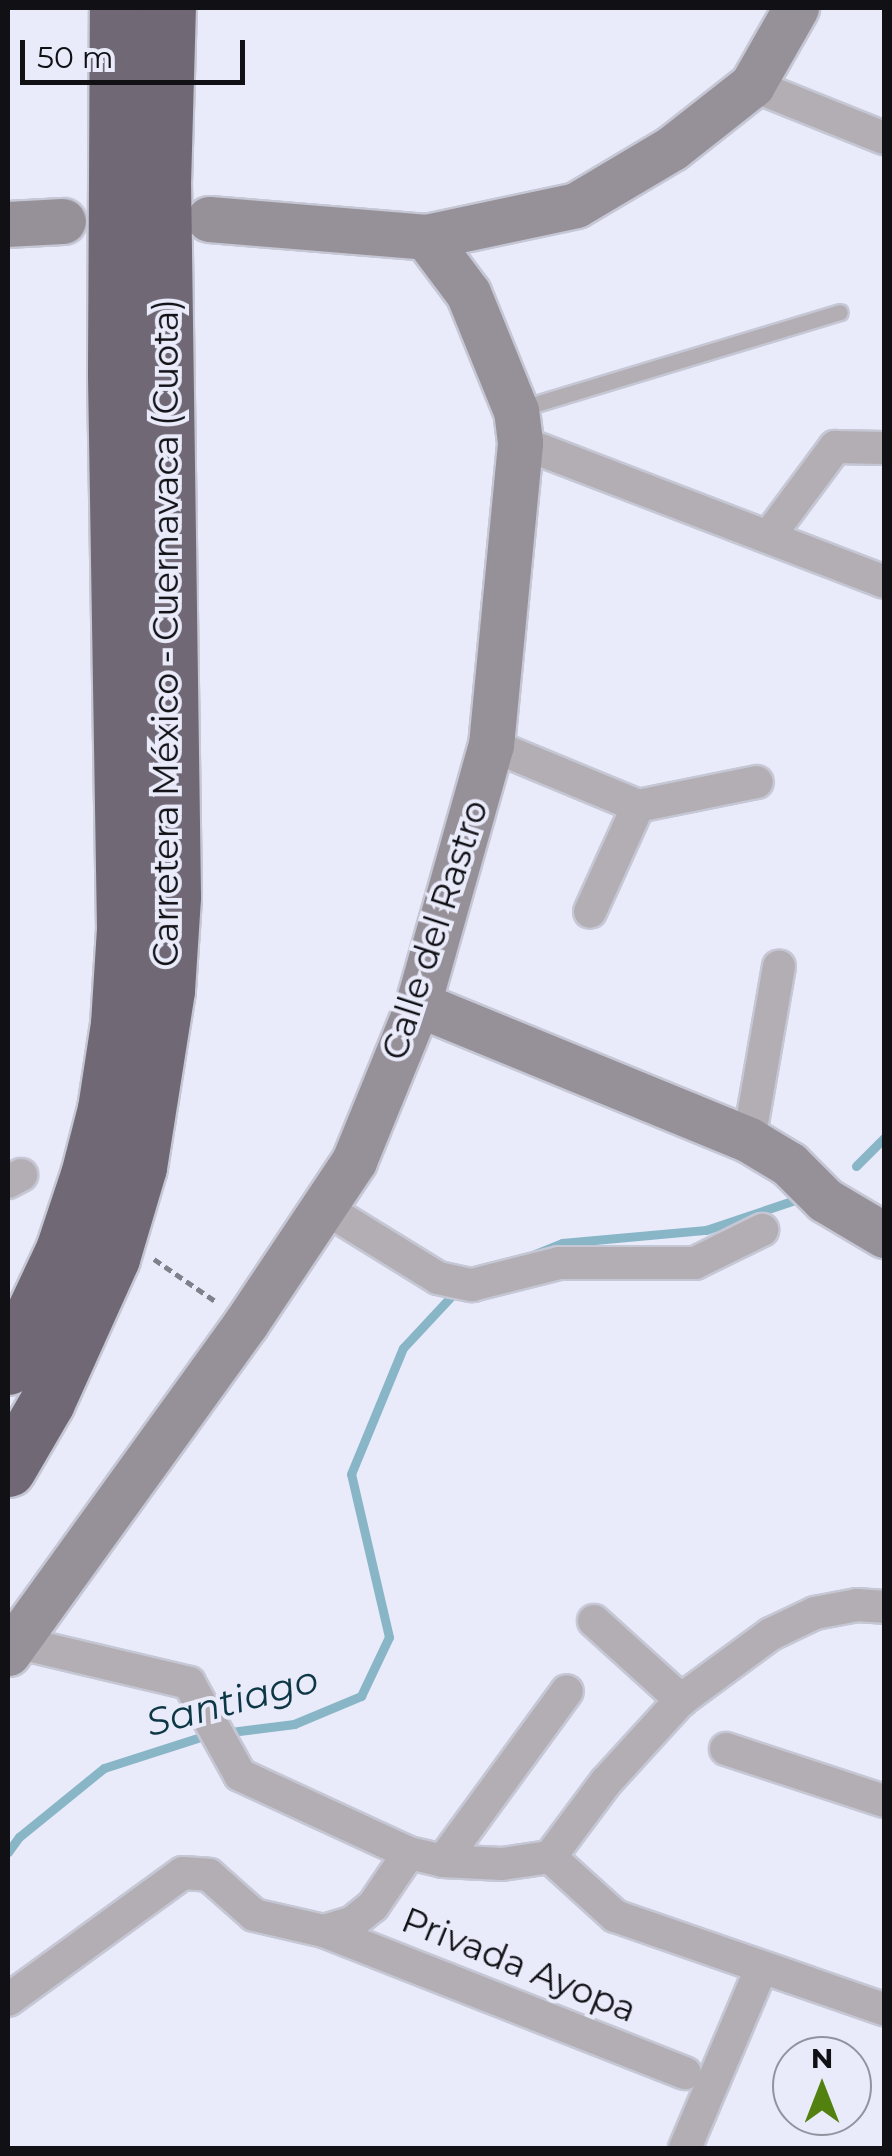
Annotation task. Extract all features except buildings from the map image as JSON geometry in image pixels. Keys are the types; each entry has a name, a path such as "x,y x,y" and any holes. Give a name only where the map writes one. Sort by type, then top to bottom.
{"highway":[{"name":"Carretera México - Cuernavaca (Cuota)","path":"8,1367 63,1250 88,1175 106,1109 118,1024 124,930 115,373 117,8"},
{"name":"Carretera México - Cuernavaca (Cuota)","path":"8,1468 47,1402 112,1258 139,1167 167,990 173,896 163,184 168,8"}],"main road":[{"path":"209,219 426,237 576,205 672,148 752,85 796,8"},
{"path":"8,224 63,221"},
{"name":"Calle del Rastro","path":"12,1647 246,1323 354,1161 418,1004 492,746 518,427 468,293 426,237"},
{"path":"418,1004 749,1140 789,1164 825,1200 884,1235"}],"street":[{"path":"752,85 884,138"},
{"path":"518,427 884,582"},
{"path":"769,536 835,447 884,448"},
{"path":"492,746 638,806 757,782"},
{"path":"590,912 638,806"},
{"path":"749,1140 778,967"},
{"path":"323,1207 438,1278 472,1285 559,1263 694,1263 762,1230"},
{"path":"12,1647 189,1683 240,1776 409,1853 443,1861 502,1864 550,1858 606,1782 681,1700 771,1634 815,1613 858,1604 884,1607"},
{"path":"594,1621 681,1700"},
{"path":"443,1861 567,1691"},
{"path":"726,1749 884,1802"},
{"path":"324,1931 353,1922 373,1906 409,1853"},
{"path":"550,1858 615,1916 884,2009"},
{"name":"Privada Ayopa","path":"8,2000 183,1873 209,1875 254,1915 324,1931 685,2073"},
{"path":"684,2148 760,1969"}],"lane":[{"path":"518,427 840,312"}],"path":[{"path":"146,1254 246,1323"}],"waterway":[{"name":"Santiago","path":"856,1166 884,1138"},
{"name":"Santiago","path":"535,1254 562,1243 706,1230 795,1200"},
{"name":"Santiago","path":"223,1733 294,1724 361,1696 389,1637 351,1474 403,1348 458,1289"},
{"name":"Santiago","path":"8,1852 19,1837 104,1768 207,1735"}]}
